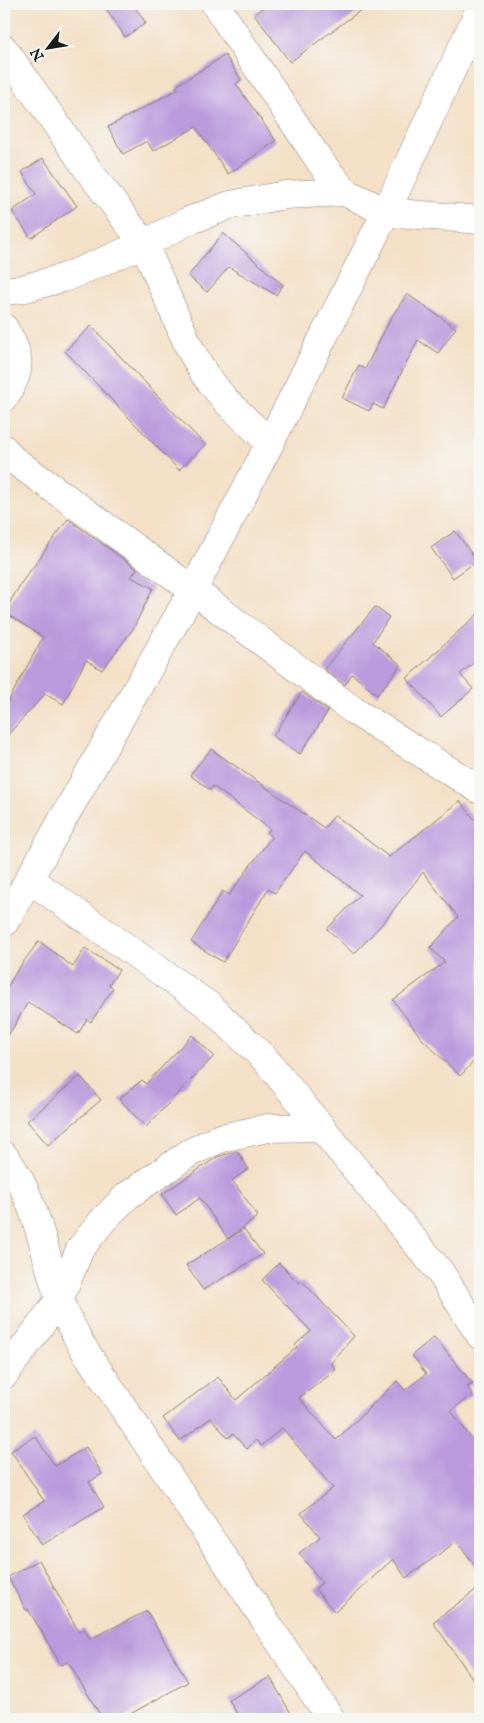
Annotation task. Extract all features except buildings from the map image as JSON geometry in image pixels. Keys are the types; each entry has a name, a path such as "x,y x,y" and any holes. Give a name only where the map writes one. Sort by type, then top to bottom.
{"street":[{"path":"215,4 321,163 345,192 386,212 480,220"},
{"path":"4,923 193,590 270,443 386,212 480,9"},
{"path":"4,49 86,167 144,244 189,347 205,375 226,401 270,443"},
{"path":"4,291 22,289 66,277 144,244 186,222 230,205 285,195 345,192"},
{"path":"4,328 12,340 17,358 18,372 12,386 4,397"},
{"path":"4,449 11,458 193,590 354,711 480,790"},
{"path":"29,879 208,1005 264,1059 440,1272 480,1335"},
{"path":"4,1375 59,1300 80,1249 104,1219 127,1196 191,1152 221,1138 268,1128 321,1127"},
{"path":"4,1156 13,1167 29,1200 44,1243 59,1300 82,1346 331,1719"}]}
